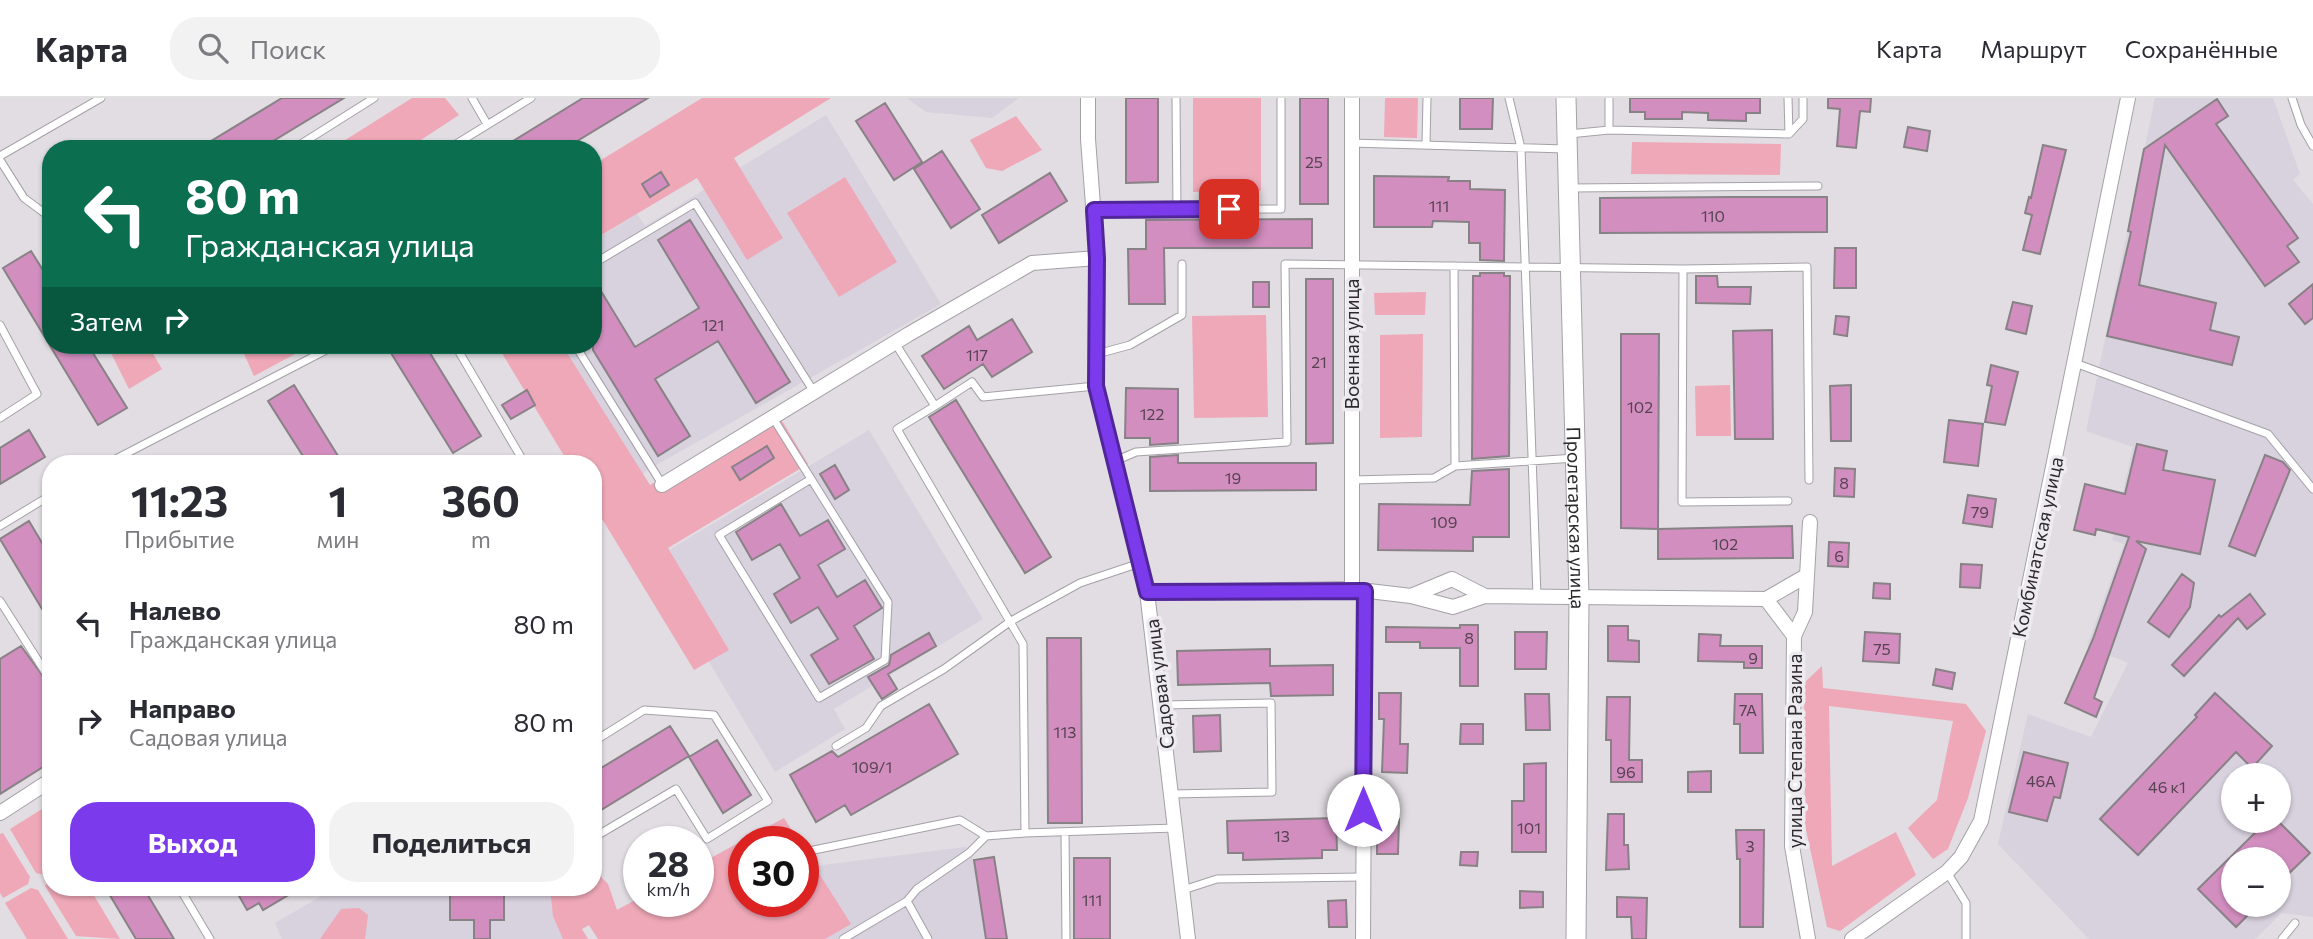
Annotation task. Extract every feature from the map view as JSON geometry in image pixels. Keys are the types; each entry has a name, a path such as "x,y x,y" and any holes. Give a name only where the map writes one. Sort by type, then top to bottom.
{"street":[{"name":"Садовая улица","path":"1088,98 1088,139 1097,258 1096,386 1147,592 1188,939"},
{"name":"Военная улица","path":"1352,98 1352,480 1358,590 1363,939"},
{"name":"Пролетарская улица","path":"1566,98 1579,599 1576,939"},
{"name":"Комбинатская улица","path":"1852,939 1947,872 1961,856 1981,821 2128,98"},
{"path":"662,485 1032,263 1097,258"},
{"name":"улица Степана Разина","path":"1808,939 1792,846 1794,636 1805,612 1810,522"},
{"path":"1147,592 1358,590 1411,596 1453,607 1485,596 1766,599 1806,576"},
{"path":"1411,596 1452,579 1485,596"},
{"path":"1766,599 1794,636"},
{"path":"0,813 42,786"}],"lane":[{"path":"42,211 24,198 0,158 101,98"},
{"path":"307,140 374,98"},
{"path":"472,98 487,124"},
{"path":"462,140 531,98"},
{"path":"1176,98 1177,210"},
{"path":"1094,210 1281,209 1281,98"},
{"path":"1426,145 1427,98"},
{"path":"1509,98 1521,148 1537,597"},
{"path":"1609,98 1609,130"},
{"path":"1788,98 1789,134"},
{"path":"1351,144 1521,148 1569,142 1609,130 1789,134 1803,119 1803,98"},
{"path":"2292,98 2301,125 2313,146"},
{"path":"1568,188 1818,186"},
{"path":"602,259 695,203 815,393"},
{"path":"1096,355 1130,345 1182,315 1182,264"},
{"path":"1115,461 1136,452 1287,442 1285,264 1683,269 1807,267 1809,480"},
{"path":"1454,266 1455,466"},
{"path":"1683,269 1682,502 1788,501"},
{"path":"0,326 37,394 0,418"},
{"path":"895,343 935,406"},
{"path":"123,455 319,354"},
{"path":"460,354 520,455"},
{"path":"581,354 662,485"},
{"path":"2075,363 2268,434 2313,489"},
{"path":"1025,834 1023,643 897,429 972,382 983,397 1096,386"},
{"path":"772,417 811,479 888,602 885,660 819,698 719,535 811,479"},
{"path":"1352,480 1434,478 1455,466 1576,458"},
{"path":"0,526 42,500"},
{"path":"836,746 866,729 881,706 944,669 1011,621 1080,583 1140,563"},
{"path":"0,601 42,667"},
{"path":"1162,705 1271,703 1272,792 1171,794"},
{"path":"602,736 645,710 714,715 768,801 707,839 676,789 602,833"},
{"path":"819,849 960,820 986,836 1175,828"},
{"path":"1065,832 1066,939"},
{"path":"843,939 907,901 917,889 969,853 986,836"},
{"path":"1947,872 1966,903 1966,939"},
{"path":"1182,891 1217,878 1363,877"},
{"path":"184,896 210,939"},
{"path":"907,901 928,939"},
{"path":"2282,939 2295,923"}],"shaded area":[{"path":"412,98 445,98 459,115 421,140 345,140"},
{"path":"702,98 831,98 734,158 783,238 747,260 697,178 602,235 602,159"},
{"path":"907,98 1019,98 992,118 926,112"},
{"path":"1193,98 1261,98 1261,191 1193,192"},
{"path":"1385,98 1418,98 1417,138 1384,137"},
{"path":"2155,98 2273,98 2300,174 2293,180 2313,204 2313,917 2291,914 2291,847 2221,847 2221,917 2278,917 2255,939 2089,939 1998,844 2028,714 2091,737 2128,663 2087,646 2124,544 2112,540 2133,447 2086,431"},
{"path":"826,115 941,304 651,468 602,500 602,455 586,455 507,354 602,354 602,235 637,214 645,226"},
{"path":"1016,116 1042,150 1002,171 986,168 970,140"},
{"path":"1632,142 1781,144 1780,175 1631,174"},
{"path":"845,177 897,262 839,297 787,213"},
{"path":"1426,292 1425,315 1375,315 1374,293"},
{"path":"1266,315 1268,417 1194,418 1192,316"},
{"path":"1423,334 1422,437 1380,438 1380,335"},
{"path":"112,354 153,354 162,369 129,389"},
{"path":"244,354 295,354 254,376"},
{"path":"502,354 568,354 650,485 775,409 808,464 668,548 729,650 694,670 602,519 602,455 564,455"},
{"path":"1730,385 1731,436 1696,436 1695,386"},
{"path":"869,430 983,619 834,709 845,729 775,772 649,562"},
{"path":"1822,666 1823,688 1966,704 1986,731 1968,798 1948,849 1933,859 1908,828 1937,800 1953,721 1829,706 1832,866 1896,832 1916,875 1840,931 1827,927 1805,825 1804,683"},
{"path":"42,809 42,874 36,873 10,829"},
{"path":"784,818 789,826 769,826"},
{"path":"784,818 789,826 769,826"},
{"path":"3,833 30,877 28,884 3,898 0,893 0,834"},
{"path":"965,847 974,860 986,939 598,939 589,925 623,907 623,917 714,917 714,856 728,849 728,917 819,917 819,865"},
{"path":"728,849 728,917 819,917 819,873 851,924 825,939 598,939 589,925 582,929 588,939 563,939 553,916 551,896 602,896 602,878 608,884 617,910 623,907 623,917 714,917 714,856"},
{"path":"31,888 38,890 68,939 27,939 5,903"},
{"path":"51,896 94,896 120,939 76,936"},
{"path":"322,896 575,896 581,929 588,939 282,939 275,923"},
{"path":"359,908 368,915 365,939 320,939 341,909"}],"building":[{"path":"282,98 344,98 275,140 213,140"},
{"path":"583,98 648,98 579,140 515,140"},
{"path":"1126,98 1158,98 1158,182 1126,183"},
{"path":"1300,98 1328,98 1328,204 1300,204"},
{"path":"1460,98 1493,98 1492,129 1460,129"},
{"path":"1630,98 1760,98 1760,113 1746,113 1746,121 1708,120 1708,113 1682,112 1682,119 1645,119 1645,112 1630,112"},
{"path":"1828,98 1871,98 1870,112 1860,111 1856,148 1837,146 1840,109 1828,108"},
{"path":"2217,99 2228,116 2216,124 2298,238 2287,246 2299,262 2265,286 2165,145 2139,285 2216,303 2210,330 2239,337 2232,365 2107,336 2131,232 2128,231 2144,149"},
{"path":"885,103 922,162 894,180 856,121"},
{"path":"1908,127 1930,131 1927,151 1904,147"},
{"path":"2043,145 2066,150 2040,254 2023,250 2032,215 2025,213"},
{"path":"942,151 980,209 951,228 914,169"},
{"path":"661,172 669,185 650,197 642,184"},
{"path":"1050,173 1067,201 999,243 982,215"},
{"path":"1374,176 1449,177 1448,181 1470,181 1470,189 1505,190 1504,261 1480,260 1480,243 1469,243 1469,222 1433,221 1432,227 1374,227"},
{"path":"1827,197 1827,232 1600,233 1600,198"},
{"path":"1312,219 1312,248 1164,248 1165,304 1129,304 1128,249 1146,249 1146,220"},
{"path":"690,220 790,382 756,403 718,341 655,379 690,436 658,456 595,354 602,354 602,293 635,347 699,308 658,240"},
{"path":"1835,248 1856,248 1856,288 1834,288"},
{"path":"31,251 42,269 42,332 3,268"},
{"path":"1480,273 1504,273 1504,276 1510,276 1509,456 1472,459 1473,276 1480,276"},
{"path":"1696,276 1717,276 1718,287 1751,287 1750,304 1696,303"},
{"path":"1306,279 1333,279 1333,443 1306,444"},
{"path":"1253,282 1269,282 1269,307 1253,307"},
{"path":"2313,284 2313,318 2305,324 2289,304"},
{"path":"2013,302 2032,306 2026,334 2006,329"},
{"path":"1836,316 1849,317 1847,336 1834,334"},
{"path":"1012,319 1032,352 992,377 983,364 944,389 922,356 969,326 977,340"},
{"path":"1772,330 1773,439 1735,439 1733,331"},
{"path":"1621,334 1659,334 1658,529 1621,528"},
{"path":"55,354 94,354 127,408 98,425"},
{"path":"392,354 431,354 481,436 453,453"},
{"path":"1991,365 2018,372 2005,425 1985,422 1992,386 1987,385"},
{"path":"294,385 337,455 302,455 268,401"},
{"path":"1851,385 1851,441 1831,441 1830,386"},
{"path":"1126,388 1178,389 1178,443 1150,445 1150,438 1125,438"},
{"path":"527,390 535,405 511,419 502,405"},
{"path":"956,400 1051,557 1025,573 929,417"},
{"path":"1949,420 1983,424 1978,466 1944,462"},
{"path":"29,430 44,455 42,459 0,484 0,448"},
{"path":"2137,444 2167,451 2163,470 2215,480 2200,554 2136,541 2146,549 2094,698 2102,702 2096,717 2065,703 2093,639 2129,537 2096,529 2095,535 2074,530 2085,484 2125,494"},
{"path":"767,446 774,458 740,480 732,467"},
{"path":"1178,455 1178,463 1316,463 1316,490 1150,491 1150,457"},
{"path":"2265,455 2283,462 2290,470 2255,556 2229,546"},
{"path":"835,465 849,490 835,499 820,474"},
{"path":"1835,468 1855,469 1854,497 1834,496"},
{"path":"1509,469 1509,537 1473,537 1473,551 1378,550 1379,504 1470,505 1472,471"},
{"path":"1968,495 1996,499 1992,527 1963,523"},
{"path":"781,504 800,536 828,520 845,549 818,565 837,597 865,580 882,608 854,626 874,659 829,684 811,655 838,639 818,607 791,623 774,594 800,578 780,544 752,560 736,532"},
{"path":"29,521 42,543 42,609 0,539"},
{"path":"1792,526 1793,558 1658,559 1658,529"},
{"path":"1829,542 1849,543 1848,567 1828,566"},
{"path":"1961,564 1982,565 1980,588 1960,587"},
{"path":"2182,574 2194,583 2190,607 2169,637 2148,622"},
{"path":"1874,583 1890,584 1890,599 1873,598"},
{"path":"2250,594 2265,614 2247,629 2238,618 2184,676 2172,665 2219,615 2221,617"},
{"path":"1460,625 1478,625 1478,686 1460,686 1460,648 1420,648 1420,642 1386,642 1386,627 1460,628"},
{"path":"1608,626 1628,626 1628,640 1639,641 1639,662 1608,661"},
{"path":"1515,632 1547,632 1546,669 1515,669"},
{"path":"1865,632 1900,634 1899,663 1863,661"},
{"path":"929,633 936,646 888,674 897,689 882,699 868,677 889,665 891,655"},
{"path":"1699,634 1721,635 1720,646 1762,646 1762,668 1744,668 1744,662 1698,661"},
{"path":"1047,638 1081,638 1082,823 1048,823"},
{"path":"21,646 42,675 42,768 0,794 0,659"},
{"path":"1270,649 1270,666 1333,665 1333,695 1271,696 1270,683 1178,685 1177,651"},
{"path":"1936,669 1955,673 1952,689 1933,685"},
{"path":"1379,693 1401,693 1400,744 1408,744 1407,773 1382,772 1384,719 1379,719"},
{"path":"2215,693 2272,746 2257,763 2247,763 2236,752 2226,763 2221,763 2221,768 2138,855 2100,819 2197,717 2195,715"},
{"path":"1525,694 1549,694 1550,730 1526,730"},
{"path":"1735,694 1762,694 1763,753 1740,753 1740,724 1734,724"},
{"path":"1607,697 1630,697 1629,760 1642,760 1642,782 1611,782 1611,740 1606,740"},
{"path":"929,704 958,754 851,815 845,805 816,822 790,775 832,751 838,757"},
{"path":"1220,715 1221,751 1194,752 1193,716"},
{"path":"1461,724 1483,724 1483,744 1460,744"},
{"path":"670,726 689,756 602,809 602,768"},
{"path":"717,740 751,795 723,813 689,757"},
{"path":"2024,752 2068,763 2060,798 2054,797 2047,821 2009,812"},
{"path":"1546,763 1546,852 1512,852 1512,801 1524,801 1524,764"},
{"path":"1711,771 1711,792 1688,792 1688,772"},
{"path":"1608,814 1624,814 1624,845 1628,845 1629,869 1606,870"},
{"path":"1336,818 1337,850 1322,850 1322,858 1243,860 1243,853 1228,853 1227,821"},
{"path":"1377,818 1399,819 1398,854 1377,854"},
{"path":"1736,830 1764,830 1763,927 1740,927 1740,859 1737,859"},
{"path":"2255,833 2290,833 2310,853 2291,871 2291,847 2241,847"},
{"path":"1461,852 1478,852 1477,866 1460,865"},
{"path":"994,857 1007,939 986,939 974,860"},
{"path":"1074,858 1110,858 1110,939 1074,939"},
{"path":"2221,866 2221,912 2198,889"},
{"path":"1520,891 1543,892 1543,907 1520,908"},
{"path":"110,896 148,896 174,939 136,939"},
{"path":"239,896 287,896 263,910 259,903 247,910"},
{"path":"450,896 504,896 504,920 490,920 490,939 474,939 474,920 450,920"},
{"path":"1617,897 1647,898 1646,939 1632,939 1631,917 1617,917"},
{"path":"1346,900 1347,927 1329,927 1328,901"},
{"path":"2226,917 2246,917 2236,927"}],"route":[{"path":"1229,209 1094,210 1097,258 1096,386 1147,592 1365,591 1363,810"}]}
